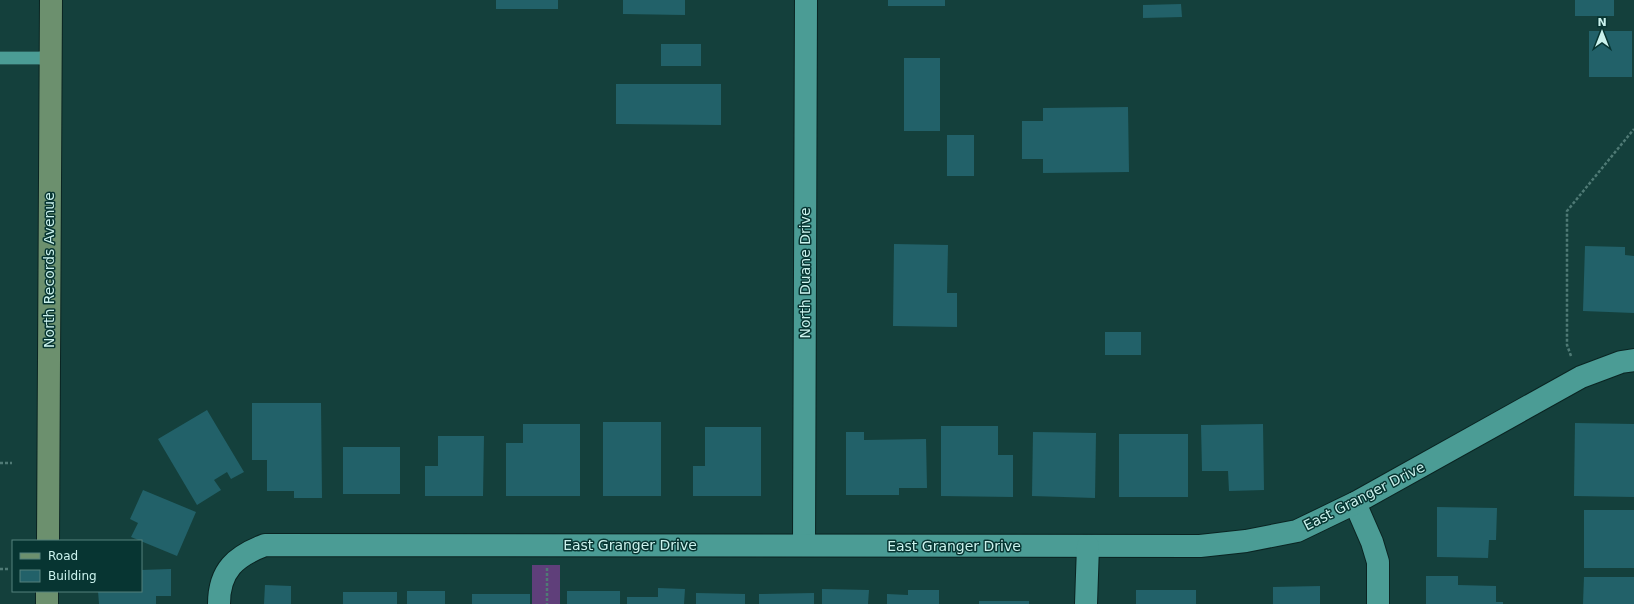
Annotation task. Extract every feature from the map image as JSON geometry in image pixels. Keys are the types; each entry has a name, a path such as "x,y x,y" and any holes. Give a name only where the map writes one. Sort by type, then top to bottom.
{"street":[{"name":"North Records Avenue","path":"48,540 50,0"},
{"name":"North Duane Drive","path":"804,545 806,0"},
{"name":"East Granger Drive","path":"219,604 219,594 224,577 234,561 248,552 265,545 1200,546 1246,541 1297,531 1355,503 1581,377 1621,362 1634,360"},
{"path":"1355,503 1372,542 1378,562 1378,604"},
{"path":"1086,604 1088,546"},
{"path":"47,604 48,592"}],"lane":[{"path":"0,58 50,58"}],"path":[{"path":"1574,361 1567,345 1568,211 1634,129"},
{"path":"0,463 12,463"},
{"path":"547,565 547,604"},
{"path":"0,569 10,569"}],"shaded area":[{"path":"532,565 560,565 560,604 532,604"}],"building":[{"path":"496,0 558,0 558,9 496,9"},
{"path":"623,0 685,0 685,15 623,14"},
{"path":"888,0 945,0 945,6 888,6"},
{"path":"1575,0 1614,0 1614,16 1575,16"},
{"path":"1181,4 1182,17 1143,18 1143,5"},
{"path":"1589,31 1632,31 1632,77 1589,77"},
{"path":"661,44 701,44 701,66 661,66"},
{"path":"904,58 940,58 940,131 904,131"},
{"path":"616,84 721,84 721,125 616,124"},
{"path":"1128,107 1129,172 1043,173 1043,159 1022,159 1022,121 1043,121 1043,108"},
{"path":"947,135 974,135 974,176 947,176"},
{"path":"894,244 948,245 947,293 957,293 957,327 893,326"},
{"path":"1585,246 1625,247 1625,255 1634,256 1634,313 1583,311"},
{"path":"1105,332 1141,332 1141,355 1105,355"},
{"path":"252,403 321,403 322,498 294,498 294,491 267,491 267,460 252,460"},
{"path":"207,410 244,472 231,479 227,472 214,480 221,490 197,505 158,439"},
{"path":"603,422 661,422 661,496 603,496"},
{"path":"1575,423 1634,424 1634,497 1574,496"},
{"path":"523,424 580,424 580,496 506,496 506,443 523,443"},
{"path":"1263,424 1264,490 1229,491 1228,471 1202,471 1201,425"},
{"path":"941,426 998,426 998,455 1013,455 1013,497 941,496"},
{"path":"705,427 761,427 761,496 693,496 693,466 705,466"},
{"path":"846,432 864,432 864,440 926,439 927,488 899,488 899,495 846,495"},
{"path":"1033,432 1096,433 1095,498 1032,496"},
{"path":"1119,434 1188,434 1188,497 1119,497"},
{"path":"438,436 484,436 483,496 425,496 425,466 438,466"},
{"path":"343,447 400,447 400,494 343,494"},
{"path":"143,490 196,512 177,556 142,542 142,540 131,537 138,523 130,519"},
{"path":"1437,507 1497,508 1496,540 1489,540 1488,558 1437,557"},
{"path":"1584,510 1634,510 1634,568 1584,568"},
{"path":"171,569 171,596 156,596 156,604 99,604 98,592 142,592 142,570"},
{"path":"1426,576 1458,576 1458,585 1496,586 1496,602 1503,602 1503,604 1426,604"},
{"path":"1584,577 1634,577 1634,604 1583,604"},
{"path":"265,585 291,586 291,604 264,604"},
{"path":"1320,586 1320,604 1273,604 1273,587"},
{"path":"658,588 685,589 684,604 627,604 627,597 658,597"},
{"path":"822,589 869,590 868,604 822,604"},
{"path":"908,590 939,590 939,604 887,604 887,594 908,595"},
{"path":"1136,590 1196,590 1196,604 1136,604"},
{"path":"407,591 445,591 445,604 407,604"},
{"path":"567,591 620,591 620,604 567,604"},
{"path":"343,592 397,592 397,604 343,604"},
{"path":"696,593 745,594 745,604 696,604"},
{"path":"814,593 814,604 759,604 759,594"},
{"path":"472,594 530,594 530,604 472,604"},
{"path":"979,601 1029,601 1029,604 979,604"}]}
